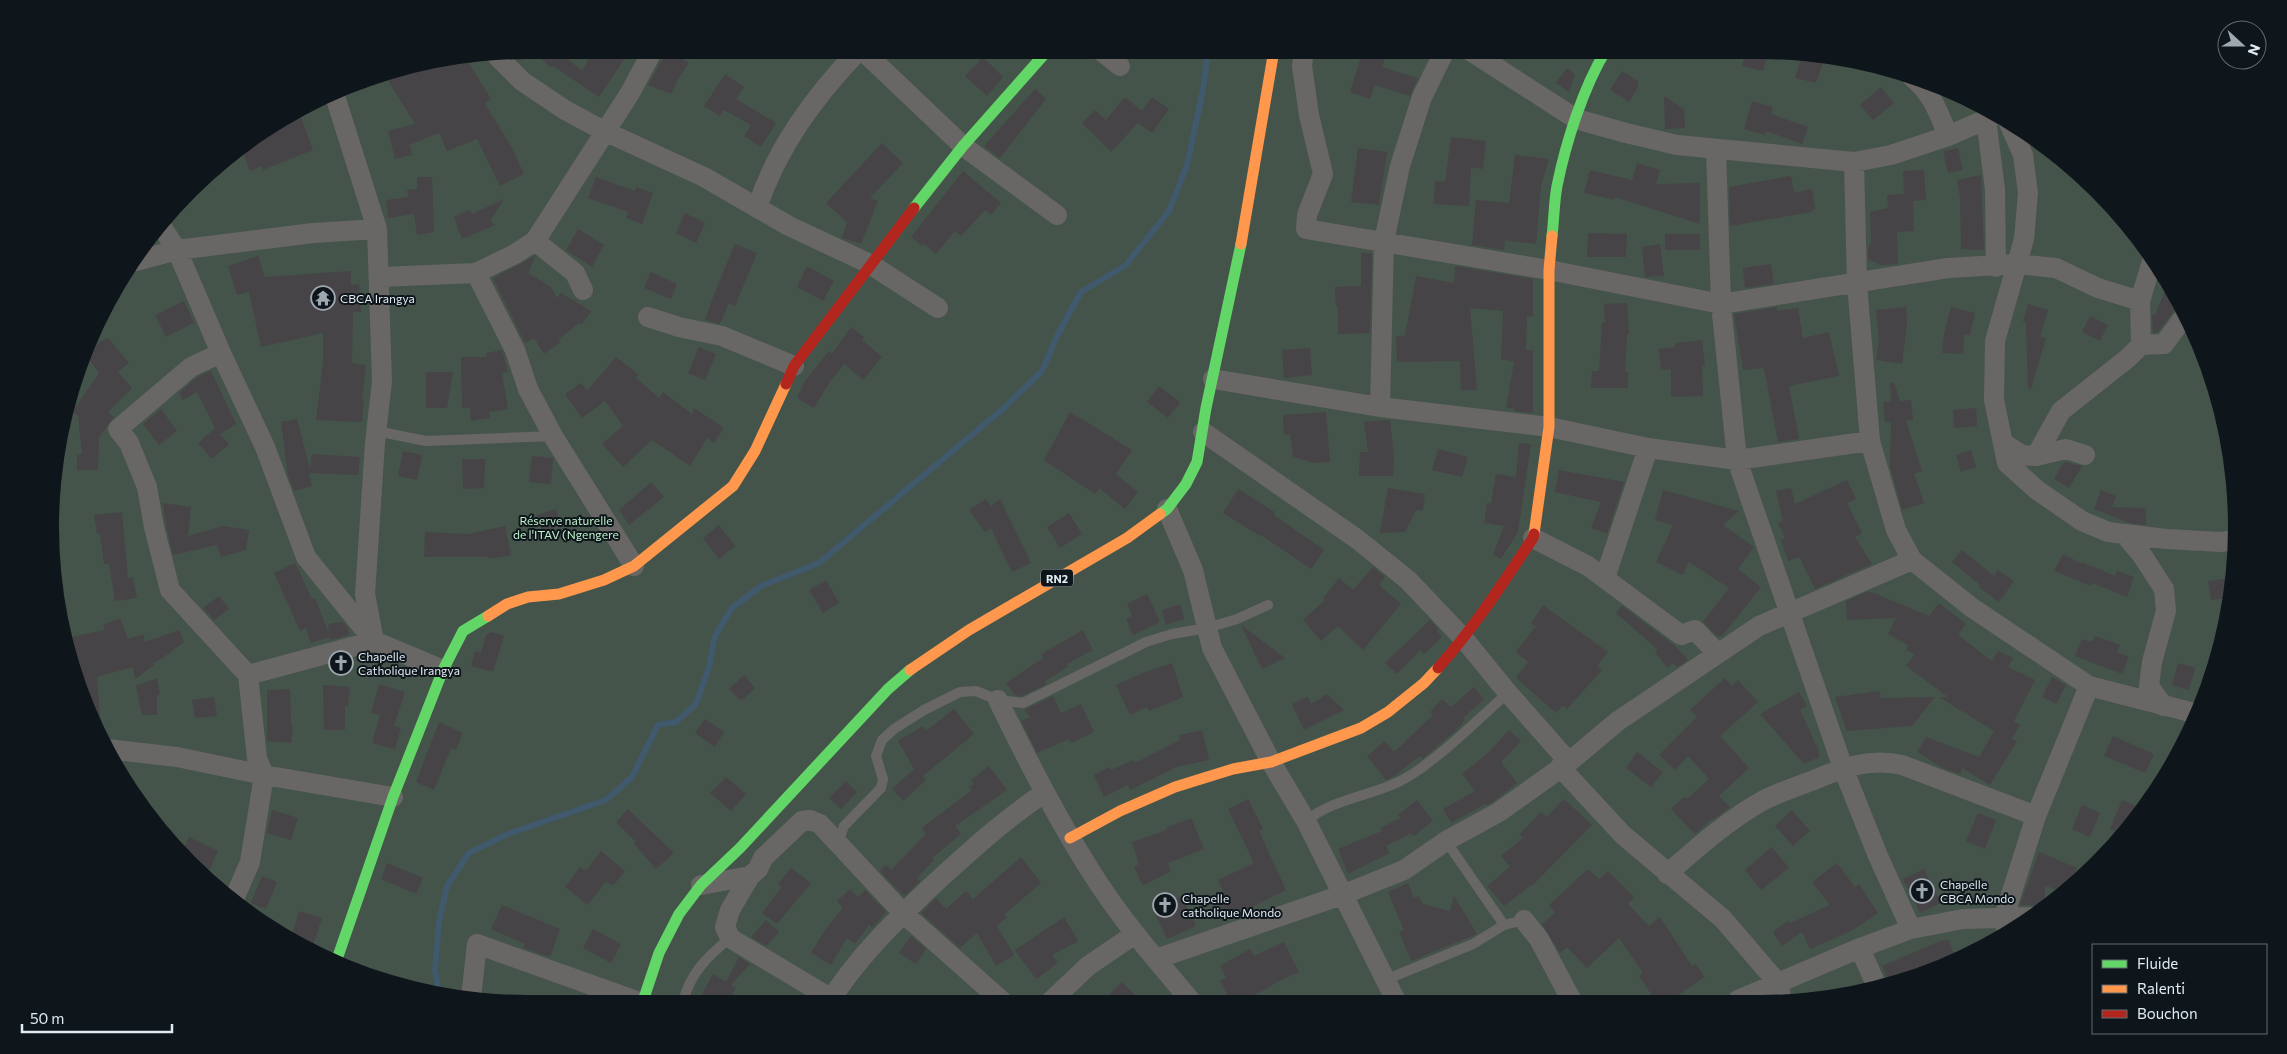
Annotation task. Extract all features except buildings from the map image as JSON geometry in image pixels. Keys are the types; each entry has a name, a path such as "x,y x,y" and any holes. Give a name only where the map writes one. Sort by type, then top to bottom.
{"main road":[{"path":"338,955 393,797 443,670 463,631 507,604 528,597 559,594 604,580 634,566 733,486 755,451 794,366 870,264 963,146 1040,59"},
{"name":"RN2","path":"646,995 663,945 678,914 701,885 740,848 888,689 916,665 969,630 1128,538 1167,509 1186,484 1197,462 1212,379 1239,259 1272,59"},
{"path":"1070,838 1120,812 1175,787 1233,769 1271,762 1361,728 1388,712 1424,683 1464,638 1533,538 1549,427 1549,270 1557,187 1576,119 1592,73 1601,59"}],"street":[{"path":"380,277 476,273 515,254 535,241 630,93 648,59"},
{"path":"757,208 767,178 811,104 835,75 852,59"},
{"path":"871,59 963,146 1057,215"},
{"path":"1111,59 1120,66"},
{"path":"1303,59 1302,66 1308,115 1323,174 1307,215 1306,229 1549,270 1721,304 1948,268 1996,267 2016,264 2056,268 2098,288 2140,301"},
{"path":"1380,407 1384,241 1400,166 1420,105 1441,59"},
{"path":"1484,59 1576,119 1677,145 1854,162 1891,155 1948,136 1988,118"},
{"path":"501,60 522,81 565,110 604,131 704,177 790,226 870,264 938,308"},
{"path":"1926,90 1936,104 1948,136"},
{"path":"336,100 378,229 382,382 376,431 365,594 374,641"},
{"path":"1991,120 1995,189 1996,267"},
{"path":"2013,134 2023,155 2028,193 2024,239 1995,341 1994,400 2007,463 2037,490 2082,521 2108,532 2125,535 2228,541"},
{"path":"1716,149 1721,304 1737,460 1843,768 1878,856 1911,929"},
{"path":"1854,162 1857,283 1870,441 1896,530 1912,560 1971,607 2088,686 2190,712"},
{"path":"144,259 177,250 313,233 378,229"},
{"path":"165,231 177,250 221,353 265,447 306,557 374,641 443,670"},
{"path":"535,241 575,273 583,290"},
{"path":"2141,345 2140,301 2150,269"},
{"path":"476,273 514,350 528,389 553,436 634,566"},
{"path":"648,317 679,327 722,336 794,366"},
{"path":"2036,456 2061,410 2128,358 2141,345 2164,344 2181,321"},
{"path":"221,353 191,368 118,429 129,443 147,487 154,527 170,590 248,675 257,758 264,775 250,862 236,894"},
{"path":"1212,379 1380,407 1549,427 1648,448 1737,460 1870,441"},
{"path":"1203,432 1357,539 1408,580 1464,638 1564,765 1623,835 1667,874 1723,919 1780,991"},
{"path":"2003,443 2022,455 2036,456 2066,449 2085,455"},
{"path":"1605,578 1648,448"},
{"path":"1167,509 1192,570 1212,648 1271,762 1306,821 1393,995"},
{"path":"2125,535 2142,555 2164,589 2166,611 2152,662 2149,686 2163,706"},
{"path":"1533,538 1588,566 1680,635 1695,630 1717,653"},
{"path":"1156,959 1342,895 1404,870 1446,841 1499,812 1564,765 1618,722 1759,626 1912,560"},
{"path":"248,675 374,641"},
{"path":"1762,995 1780,991 1860,948 1911,929 1963,919 2005,924 2036,816 2088,686"},
{"path":"998,700 1044,793 1090,872 1135,934 1156,959 1180,995"},
{"path":"115,750 177,757 264,775 393,797"},
{"path":"1667,874 1731,820 1766,799 1843,768 1876,761 1902,765 2036,816"},
{"path":"835,995 866,954 903,913 1009,817 1044,793"},
{"path":"821,995 730,938 725,927 730,910 750,876 758,869 763,858 802,821 810,820 820,824 903,913 995,995"},
{"path":"701,885 750,876"},
{"path":"1524,920 1539,939 1569,995"},
{"path":"1057,995 1088,966 1135,934"},
{"path":"472,992 477,944 620,995"},
{"path":"1860,948 1874,981"}],"lane":[{"path":"376,431 426,441 553,436"},
{"path":"838,843 844,826 881,788 883,779 876,756 882,740 894,729 924,710 960,692 976,691 998,700 1023,703 1146,642 1172,634 1206,628 1268,605"},
{"path":"1306,821 1320,810 1384,789 1411,775 1508,693"},
{"path":"1446,841 1504,925"},
{"path":"1385,980 1473,944 1504,925 1524,920"},
{"path":"687,995 692,979 707,957 730,938"}],"green space":[{"name":"Réserve naturelle de l'ITAV (Ngengere","path":"527,59 1760,59 1791,60 1851,68 1881,75 1939,94 1994,121 2020,138 2069,175 2091,196 2112,218 2149,267 2166,293 2193,348 2212,406 2219,436 2227,496 2228,527 2227,558 2219,618 2212,648 2193,706 2166,761 2131,812 2091,858 2045,898 1994,933 1939,960 1881,979 1821,991 1760,995 527,995 496,994 436,986 406,979 348,960 293,933 218,879 175,836 121,761 94,706 75,648 68,618 60,558 60,496 63,466 75,406 84,376 107,320 121,293 138,267 175,218 196,196 218,175 267,138 293,121 320,107 376,84 436,68 466,63"}],"waterway":[{"path":"438,986 435,970 439,922 447,886 469,853 508,834 606,800 632,777 658,725 676,722 696,704 709,667 715,636 732,608 761,586 819,563 1004,408 1042,371 1058,334 1081,292 1126,265 1169,211 1187,165 1203,90 1207,59"}],"traffic: fast":[{"path":"914,208 963,146 1040,59"},
{"path":"1552,236 1557,186 1570,134 1590,81 1601,59"},
{"path":"1160,514 1167,509 1186,484 1197,462 1206,408 1241,244"},
{"path":"338,955 393,797 443,670 463,631 488,616"},
{"path":"645,995 659,953 679,914 701,885 740,848 888,689 910,670"}],"traffic: slow":[{"path":"1241,244 1272,59"},
{"path":"1534,534 1549,427 1549,270 1552,236"},
{"path":"488,616 507,604 528,597 559,594 604,580 634,566 733,486 755,451 786,384"},
{"path":"910,670 969,630 1127,538 1160,514"},
{"path":"1070,838 1120,811 1175,787 1233,769 1271,762 1361,728 1388,712 1424,683 1438,668"}],"traffic: jam":[{"path":"786,384 794,366 914,208"},
{"path":"1438,668 1488,605 1534,534"}],"place":[{"name":"CBCA Irangya","path":"323,298"},
{"name":"Chapelle Catholique Irangya","path":"341,663"},
{"name":"Chapelle CBCA Mondo","path":"1922,891"},
{"name":"Chapelle catholique Mondo","path":"1165,905"}]}
